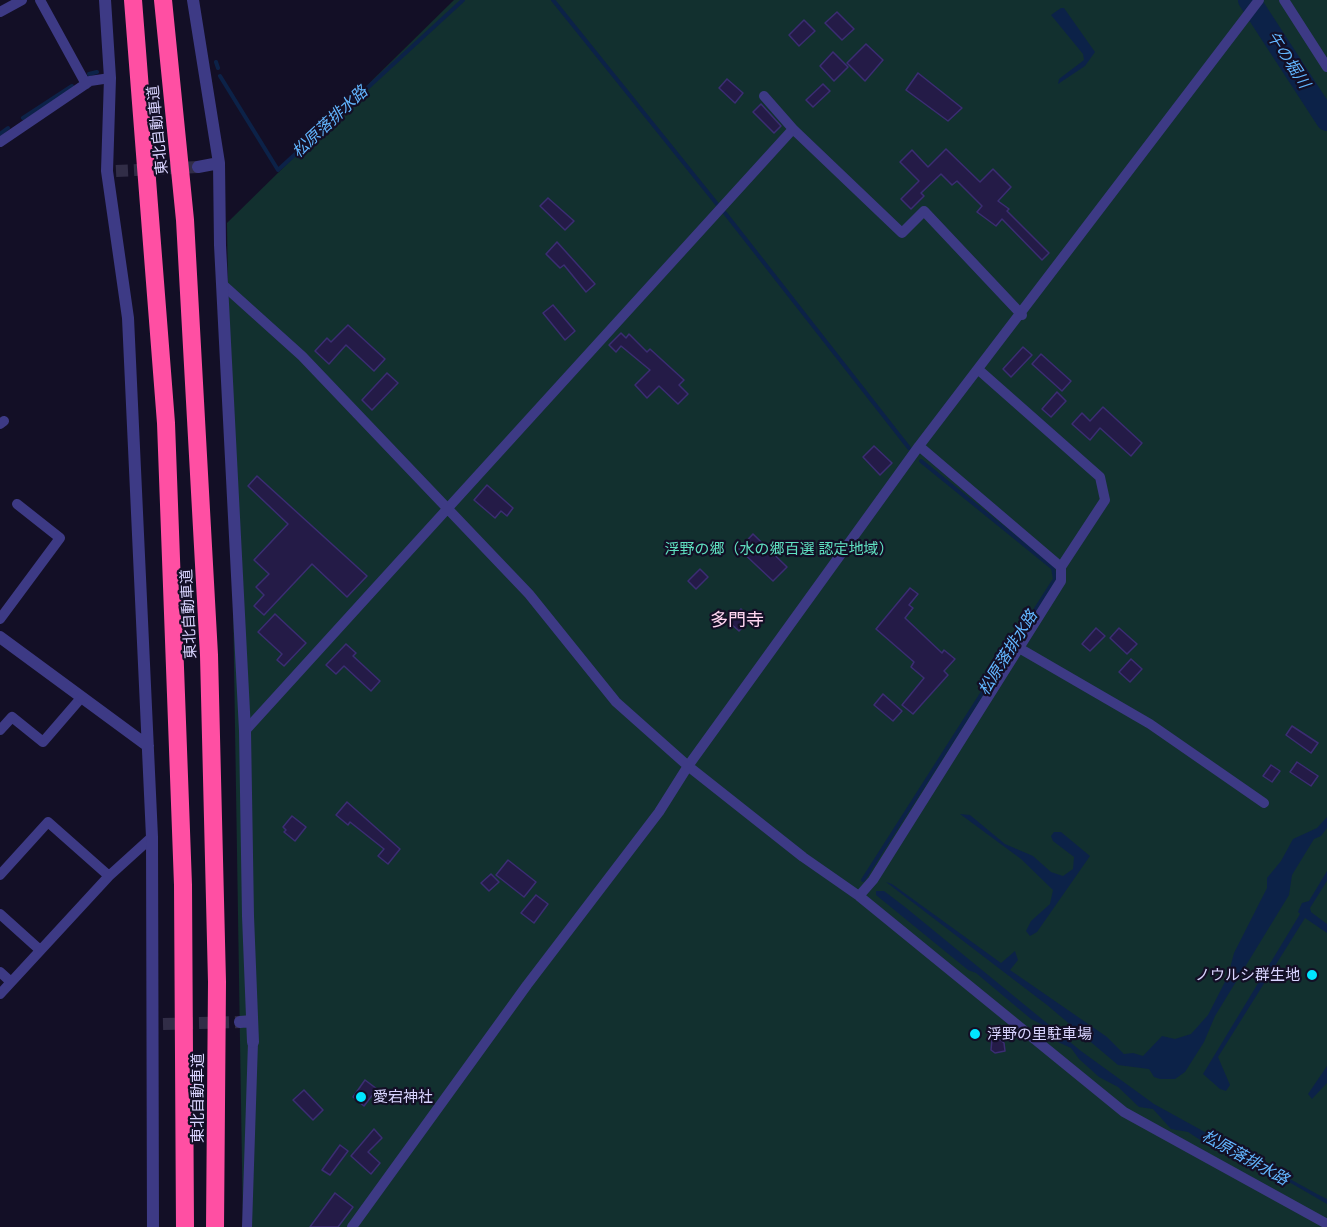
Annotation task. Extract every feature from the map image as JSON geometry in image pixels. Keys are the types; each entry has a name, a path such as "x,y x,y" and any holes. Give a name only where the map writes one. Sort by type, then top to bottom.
{"highway":[{"name":"東北自動車道","path":"134,0 167,446 183,885 185,1227"},
{"name":"東北自動車道","path":"163,0 185,220 209,656 216,982 215,1227"}],"street":[{"path":"0,12 22,0"},
{"path":"40,0 86,84"},
{"path":"105,0 110,78 111,171 128,318 152,837 158,1024 153,1227 147,1227"},
{"path":"193,0 219,163 222,284 245,731 246,1022 253,1042 247,1227"},
{"path":"352,1227 527,985 638,840 688,766 920,446 1022,315 1259,0"},
{"path":"1284,0 1327,67"},
{"path":"0,142 86,84 110,78"},
{"path":"764,96 793,129 902,233 924,211 1022,315"},
{"path":"245,731 793,129"},
{"path":"198,167 219,163"},
{"path":"222,284 302,356 529,594 616,702 688,766 803,857 859,896 1124,1112 1327,1224"},
{"path":"859,896 873,880 1062,581 1061,567 1105,500 1100,477 980,370"},
{"path":"920,446 1061,567"},
{"path":"0,619 60,538 17,504"},
{"path":"0,637 148,746"},
{"path":"1019,648 1150,724 1264,803"},
{"path":"0,730 12,717 43,742 81,698"},
{"path":"0,876 48,822 109,876"},
{"path":"0,994 109,876 152,837"},
{"path":"0,914 40,950"},
{"path":"0,972 11,982"}],"green space":[{"name":"浮野の郷（水の郷百選 認定地域）","path":"454,0 1327,0 1327,1227 243,1227 227,223"}],"water":[{"path":"1064,8 1095,52 1085,66 1058,84 1059,79 1084,60 1083,54 1051,15"},
{"path":"960,814 970,815 1005,844 1033,856 1051,872 1063,876 1073,869 1074,857 1053,841 1051,836 1054,832 1061,832 1090,856 1037,932 1030,936 1026,931 1031,921 1050,904 1053,890 1021,859"},
{"path":"1327,817 1327,828 1321,836 1314,839 1292,875 1289,895 1215,1016 1204,1042 1185,1072 1175,1079 1160,1079 1154,1077 1149,1069 1118,1065 1047,1005 886,882 892,884 1001,963 1015,951 1018,960 1010,970 1107,1037 1124,1054 1133,1053 1143,1056 1162,1036 1175,1039 1191,1034 1208,1015 1228,976 1234,953 1267,888 1267,878 1281,861 1293,839 1317,828"},
{"path":"1327,871 1327,881 1310,908 1311,912 1327,924 1327,933 1305,918 1218,1057 1230,1085 1226,1091 1220,1089 1203,1074 1300,914 1298,912 1302,903 1309,901"},
{"path":"876,891 884,891 905,907 1081,1051 1154,1104 1327,1199 1327,1204 1277,1175 1256,1168 1218,1145 1208,1145 1188,1132 1171,1129 1153,1109 1139,1107 1118,1087 1099,1077 1079,1059 1071,1048 1058,1042 1043,1025 1031,1019 976,973 968,970 876,895"},
{"path":"1327,1066 1327,1083 1312,1099 1308,1094"}],"building":[{"path":"837,12 854,29 842,40 825,23"},
{"path":"804,20 815,31 799,46 789,35"},
{"path":"866,44 883,60 865,81 847,63"},
{"path":"833,52 848,67 834,81 820,66"},
{"path":"918,73 962,108 948,121 906,90"},
{"path":"727,79 743,93 735,103 719,88"},
{"path":"823,84 830,91 813,107 806,100"},
{"path":"761,104 781,126 774,133 753,112"},
{"path":"946,149 980,182 993,169 1011,187 998,201 1009,209 1007,211 1049,253 1042,260 1002,219 996,226 977,212 982,206 957,181 952,185 941,174 921,193 924,196 911,209 901,199 919,181 900,162 912,150 928,167"},
{"path":"548,198 574,221 565,230 540,206"},
{"path":"557,242 595,284 586,292 564,265 560,268 546,254"},
{"path":"553,305 575,331 565,340 543,313"},
{"path":"348,325 385,359 374,371 346,345 329,364 315,351 327,338 331,342"},
{"path":"621,333 626,338 629,334 647,352 650,349 684,380 679,385 688,394 678,404 659,386 647,398 635,385 650,370 621,346 616,352 609,345"},
{"path":"1023,347 1032,355 1011,377 1003,369"},
{"path":"1041,354 1071,381 1062,391 1032,364"},
{"path":"387,373 398,383 372,410 362,400"},
{"path":"1057,392 1066,401 1051,417 1042,409"},
{"path":"1103,407 1142,443 1131,456 1100,428 1090,440 1072,424 1082,413 1090,421"},
{"path":"874,446 892,463 880,475 863,457"},
{"path":"257,476 367,576 347,597 312,564 264,615 254,606 264,595 256,587 269,574 254,560 288,524 248,486"},
{"path":"487,485 513,508 507,516 501,511 495,518 474,500"},
{"path":"753,534 787,567 773,581 739,549"},
{"path":"700,569 708,577 696,589 688,581"},
{"path":"910,588 918,594 909,605 913,608 905,618 942,653 944,650 955,659 944,671 948,675 913,714 902,705 924,678 911,667 914,662 876,629"},
{"path":"741,609 751,619 739,631 729,622"},
{"path":"275,614 306,643 284,666 277,660 282,654 258,632"},
{"path":"1096,628 1105,636 1090,651 1082,644"},
{"path":"1119,628 1137,644 1127,654 1110,638"},
{"path":"346,644 356,653 353,656 380,681 371,691 344,666 336,674 326,665"},
{"path":"1131,659 1142,669 1130,682 1119,672"},
{"path":"883,694 902,711 893,721 874,705"},
{"path":"1292,726 1318,743 1311,753 1286,735"},
{"path":"1297,762 1318,776 1311,786 1290,772"},
{"path":"1271,765 1280,771 1272,782 1263,776"},
{"path":"347,802 400,849 388,864 378,856 384,849 350,822 348,825 336,815"},
{"path":"292,816 306,827 295,841 284,832 286,830 283,827"},
{"path":"508,860 536,882 524,897 496,875"},
{"path":"491,874 499,882 489,891 481,883"},
{"path":"536,895 548,904 534,923 521,913"},
{"path":"992,1039 999,1039 1004,1043 1005,1051 995,1053 991,1050"},
{"path":"365,1080 377,1089 364,1106 353,1097"},
{"path":"304,1090 323,1110 313,1120 293,1100"},
{"path":"374,1129 382,1138 368,1152 380,1163 371,1174 351,1156"},
{"path":"340,1145 348,1151 330,1175 322,1170"},
{"path":"335,1193 353,1207 338,1227 310,1227"}],"waterway":[{"name":"松原落排水路","path":"220,76 278,170 463,0"},
{"name":"松原落排水路","path":"553,0 717,204"},
{"name":"午の堀川","path":"1249,0 1327,120"},
{"name":"松原落排水路","path":"216,62 218,68"},
{"name":"松原落排水路","path":"89,74 97,72"},
{"name":"松原落排水路","path":"23,118 72,86"},
{"name":"松原落排水路","path":"0,134 8,128"},
{"name":"松原落排水路","path":"725,213 909,448"},
{"name":"松原落排水路","path":"863,880 1055,579 1053,568 921,461"}],"tunnel":[{"path":"116,171 198,167"},
{"path":"163,1024 240,1022"}],"place":[{"name":"ノウルシ群生地","path":"1312,975"},
{"name":"浮野の里駐車場","path":"975,1034"},
{"name":"愛宕神社","path":"361,1097"}],"district":[{"name":"多門寺","path":"737,621"}]}
